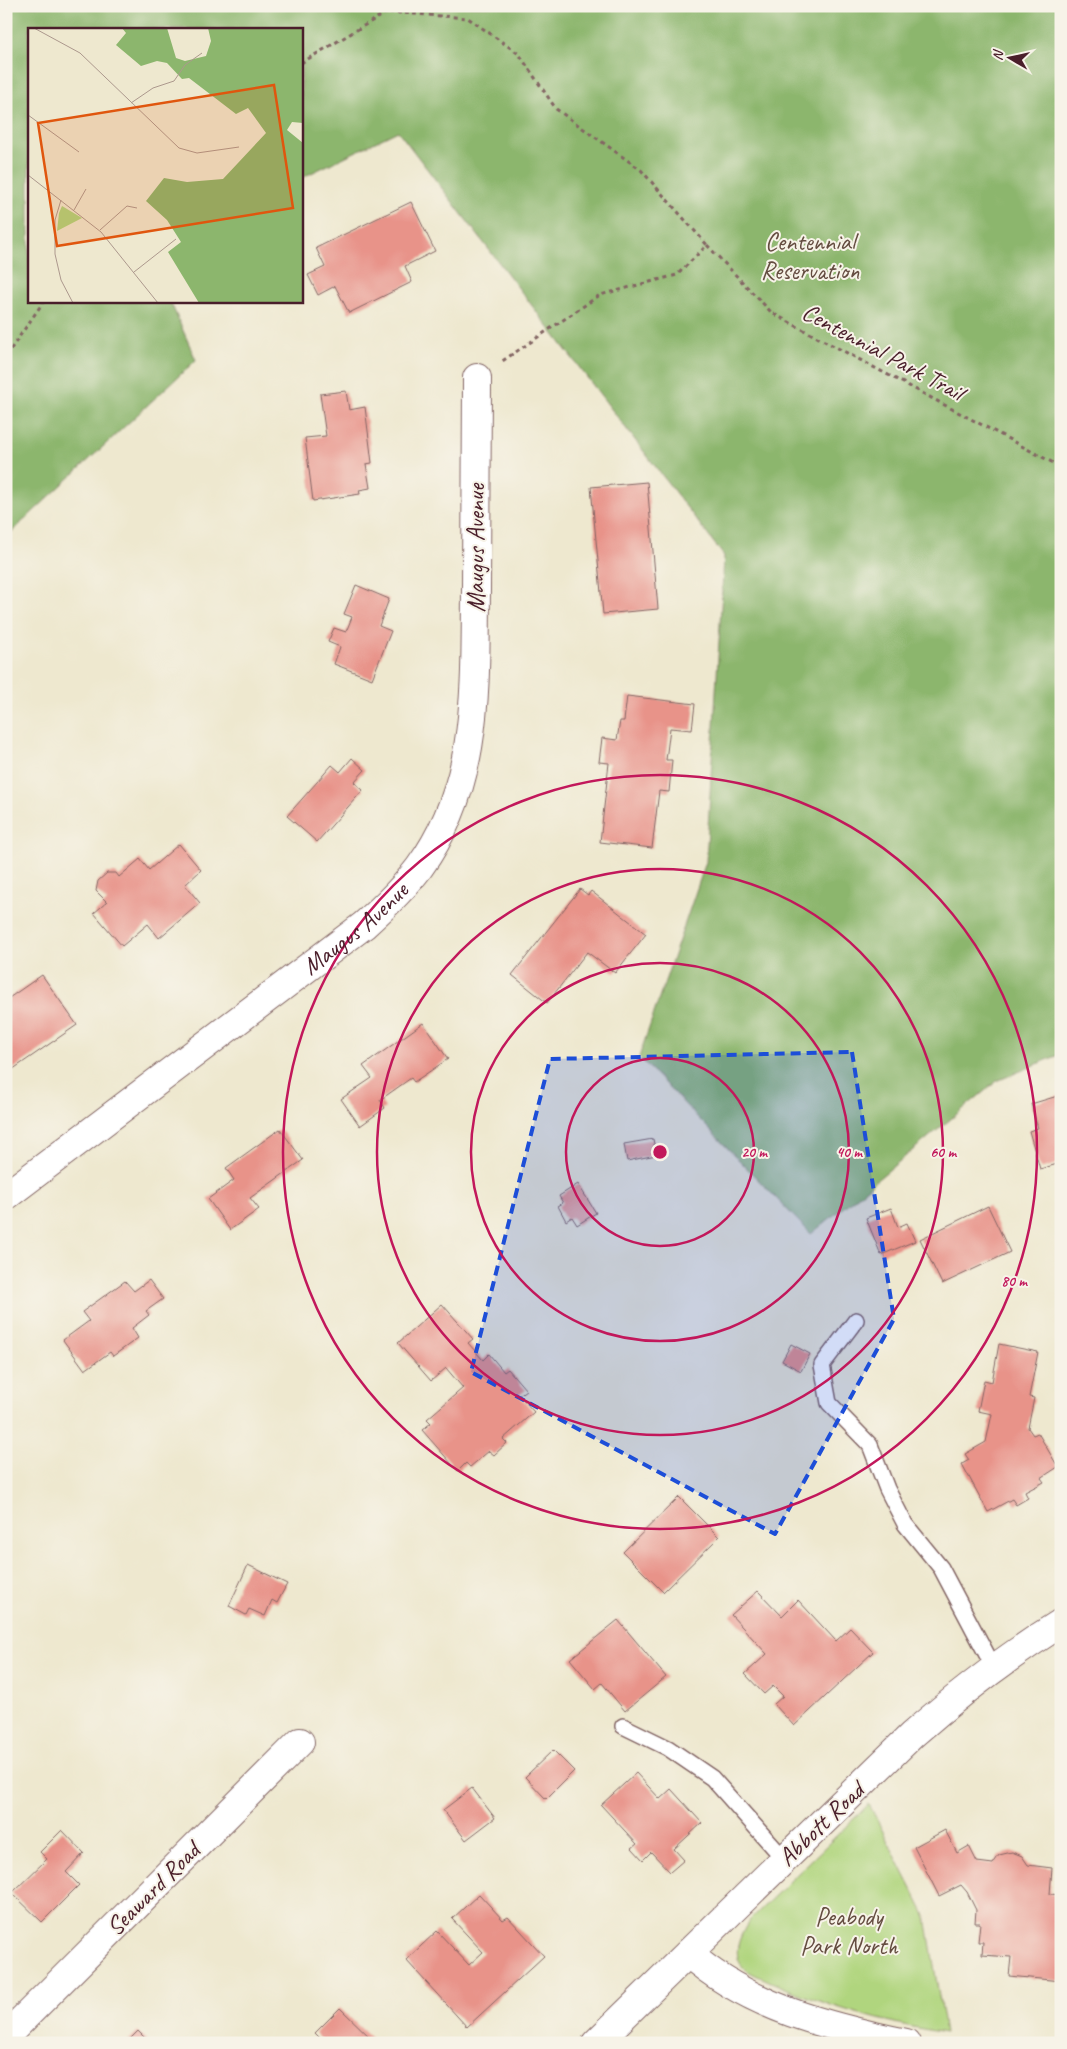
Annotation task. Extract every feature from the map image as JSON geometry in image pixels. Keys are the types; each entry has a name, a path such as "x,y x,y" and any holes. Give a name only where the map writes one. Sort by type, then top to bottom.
{"street":[{"name":"Maugus Avenue","path":"6,1196 364,925 404,886 420,867 433,845 464,772 474,714 477,378"},
{"name":"Abbott Road","path":"596,2043 912,1735 994,1668 1061,1623"},
{"name":"Seaward Road","path":"6,2036 300,1742"},
{"path":"689,1954 720,1980 769,2004 821,2022 906,2043"}],"lane":[{"path":"856,1320 822,1365 829,1403 870,1445 886,1489 905,1524 941,1568 994,1668"},
{"path":"623,1726 668,1748 712,1778 785,1860"}],"path":[{"path":"302,62 387,12 388,6"},
{"name":"Centennial Park Trail","path":"387,12 468,18 519,54 556,109 640,170 707,245 772,313 1061,467"},
{"path":"477,378 600,295 678,275 707,245"},
{"path":"6,356 43,302"}],"highlighted area":[{"path":"852,1052 894,1319 775,1534 471,1372 550,1059"}],"green space":[{"name":"Centennial Reservation","path":"6,6 1061,6 1061,1054 997,1081 811,1234 639,1057 706,862 724,556 398,131 302,178 302,28 28,28 28,302 170,302 196,360 6,537"},
{"name":"Peabody Park North","path":"869,1804 926,1917 945,2033 877,2019 833,2006 790,1990 751,1973 742,1966 737,1955 739,1942 750,1920"}],"building":[{"path":"411,202 435,251 405,266 412,282 349,313 335,286 318,295 308,275 325,267 316,248"},
{"path":"346,391 349,410 365,407 372,463 366,464 370,488 359,490 360,494 313,501 305,438 326,436 320,394"},
{"path":"647,482 658,609 603,614 591,487"},
{"path":"356,585 389,599 379,626 391,631 372,679 334,664 340,647 328,642 334,628 346,632 352,617 344,614"},
{"path":"627,696 695,704 692,730 670,728 666,760 672,760 669,792 659,791 652,848 600,842 609,763 599,762 602,738 617,740 620,721 624,721"},
{"path":"352,758 365,770 354,782 363,790 317,842 287,816 332,765 340,772"},
{"path":"179,844 201,870 185,885 200,903 159,938 148,924 122,946 94,913 107,902 96,891 98,881 107,873 116,873 119,877 140,859 149,870"},
{"path":"580,889 588,895 591,891 646,934 615,973 587,952 547,1003 512,975"},
{"path":"42,975 77,1025 6,1074 6,1000"},
{"path":"423,1023 448,1059 414,1082 411,1078 380,1100 385,1108 360,1126 341,1099 372,1078 363,1066"},
{"path":"1061,1095 1061,1163 1040,1169 1029,1131 1038,1128 1031,1104"},
{"path":"280,1129 303,1160 250,1198 259,1209 230,1230 208,1199 234,1180 226,1168"},
{"path":"653,1139 656,1155 627,1161 624,1144"},
{"path":"578,1184 596,1213 577,1225 572,1217 566,1221 558,1206 563,1203 559,1196"},
{"path":"988,1206 1010,1252 942,1284 920,1239"},
{"path":"891,1208 898,1227 907,1223 915,1241 881,1255 866,1218"},
{"path":"149,1280 163,1299 146,1311 149,1315 132,1328 138,1338 113,1356 110,1352 85,1370 63,1340 89,1321 82,1312 125,1281 134,1291"},
{"path":"442,1304 473,1339 468,1343 483,1360 489,1354 504,1372 508,1369 526,1390 519,1395 534,1412 503,1439 507,1443 494,1455 489,1451 470,1467 466,1463 458,1471 422,1430 431,1423 427,1419 463,1388 446,1368 431,1381 398,1343"},
{"path":"791,1344 810,1354 801,1371 782,1361"},
{"path":"999,1344 1038,1352 1029,1397 1034,1398 1028,1428 1033,1435 1038,1433 1058,1467 1041,1478 1044,1482 1025,1492 1028,1498 1016,1505 1012,1499 988,1512 962,1464 969,1460 965,1454 986,1442 992,1414 978,1411 984,1380 992,1382"},
{"path":"679,1497 719,1537 663,1592 623,1552"},
{"path":"248,1565 287,1584 277,1603 272,1600 265,1616 249,1609 246,1615 229,1606"},
{"path":"758,1591 782,1616 798,1600 836,1641 850,1628 873,1652 794,1726 774,1704 783,1696 773,1686 764,1694 745,1674 767,1654 731,1615"},
{"path":"618,1620 666,1677 625,1711 602,1683 595,1689 570,1659"},
{"path":"553,1750 574,1771 546,1799 525,1777"},
{"path":"636,1773 660,1799 671,1789 702,1823 674,1849 684,1860 670,1872 651,1852 643,1860 632,1848 637,1844 601,1805"},
{"path":"472,1788 495,1818 466,1840 443,1810"},
{"path":"62,1830 84,1853 66,1872 79,1885 42,1922 12,1893 47,1859 40,1852"},
{"path":"945,1830 957,1853 969,1846 977,1862 993,1864 999,1855 1012,1852 1022,1856 1028,1865 1052,1868 1050,1894 1061,1895 1061,1981 1009,1976 1011,1957 982,1955 983,1942 978,1942 980,1923 975,1923 976,1910 967,1892 961,1885 939,1896 914,1847"},
{"path":"479,1894 503,1920 508,1917 544,1956 467,2027 406,1960 437,1931 469,1965 483,1952 452,1919"},
{"path":"340,2008 376,2043 325,2043 315,2033"},
{"path":"138,2031 150,2043 126,2043"}]}
